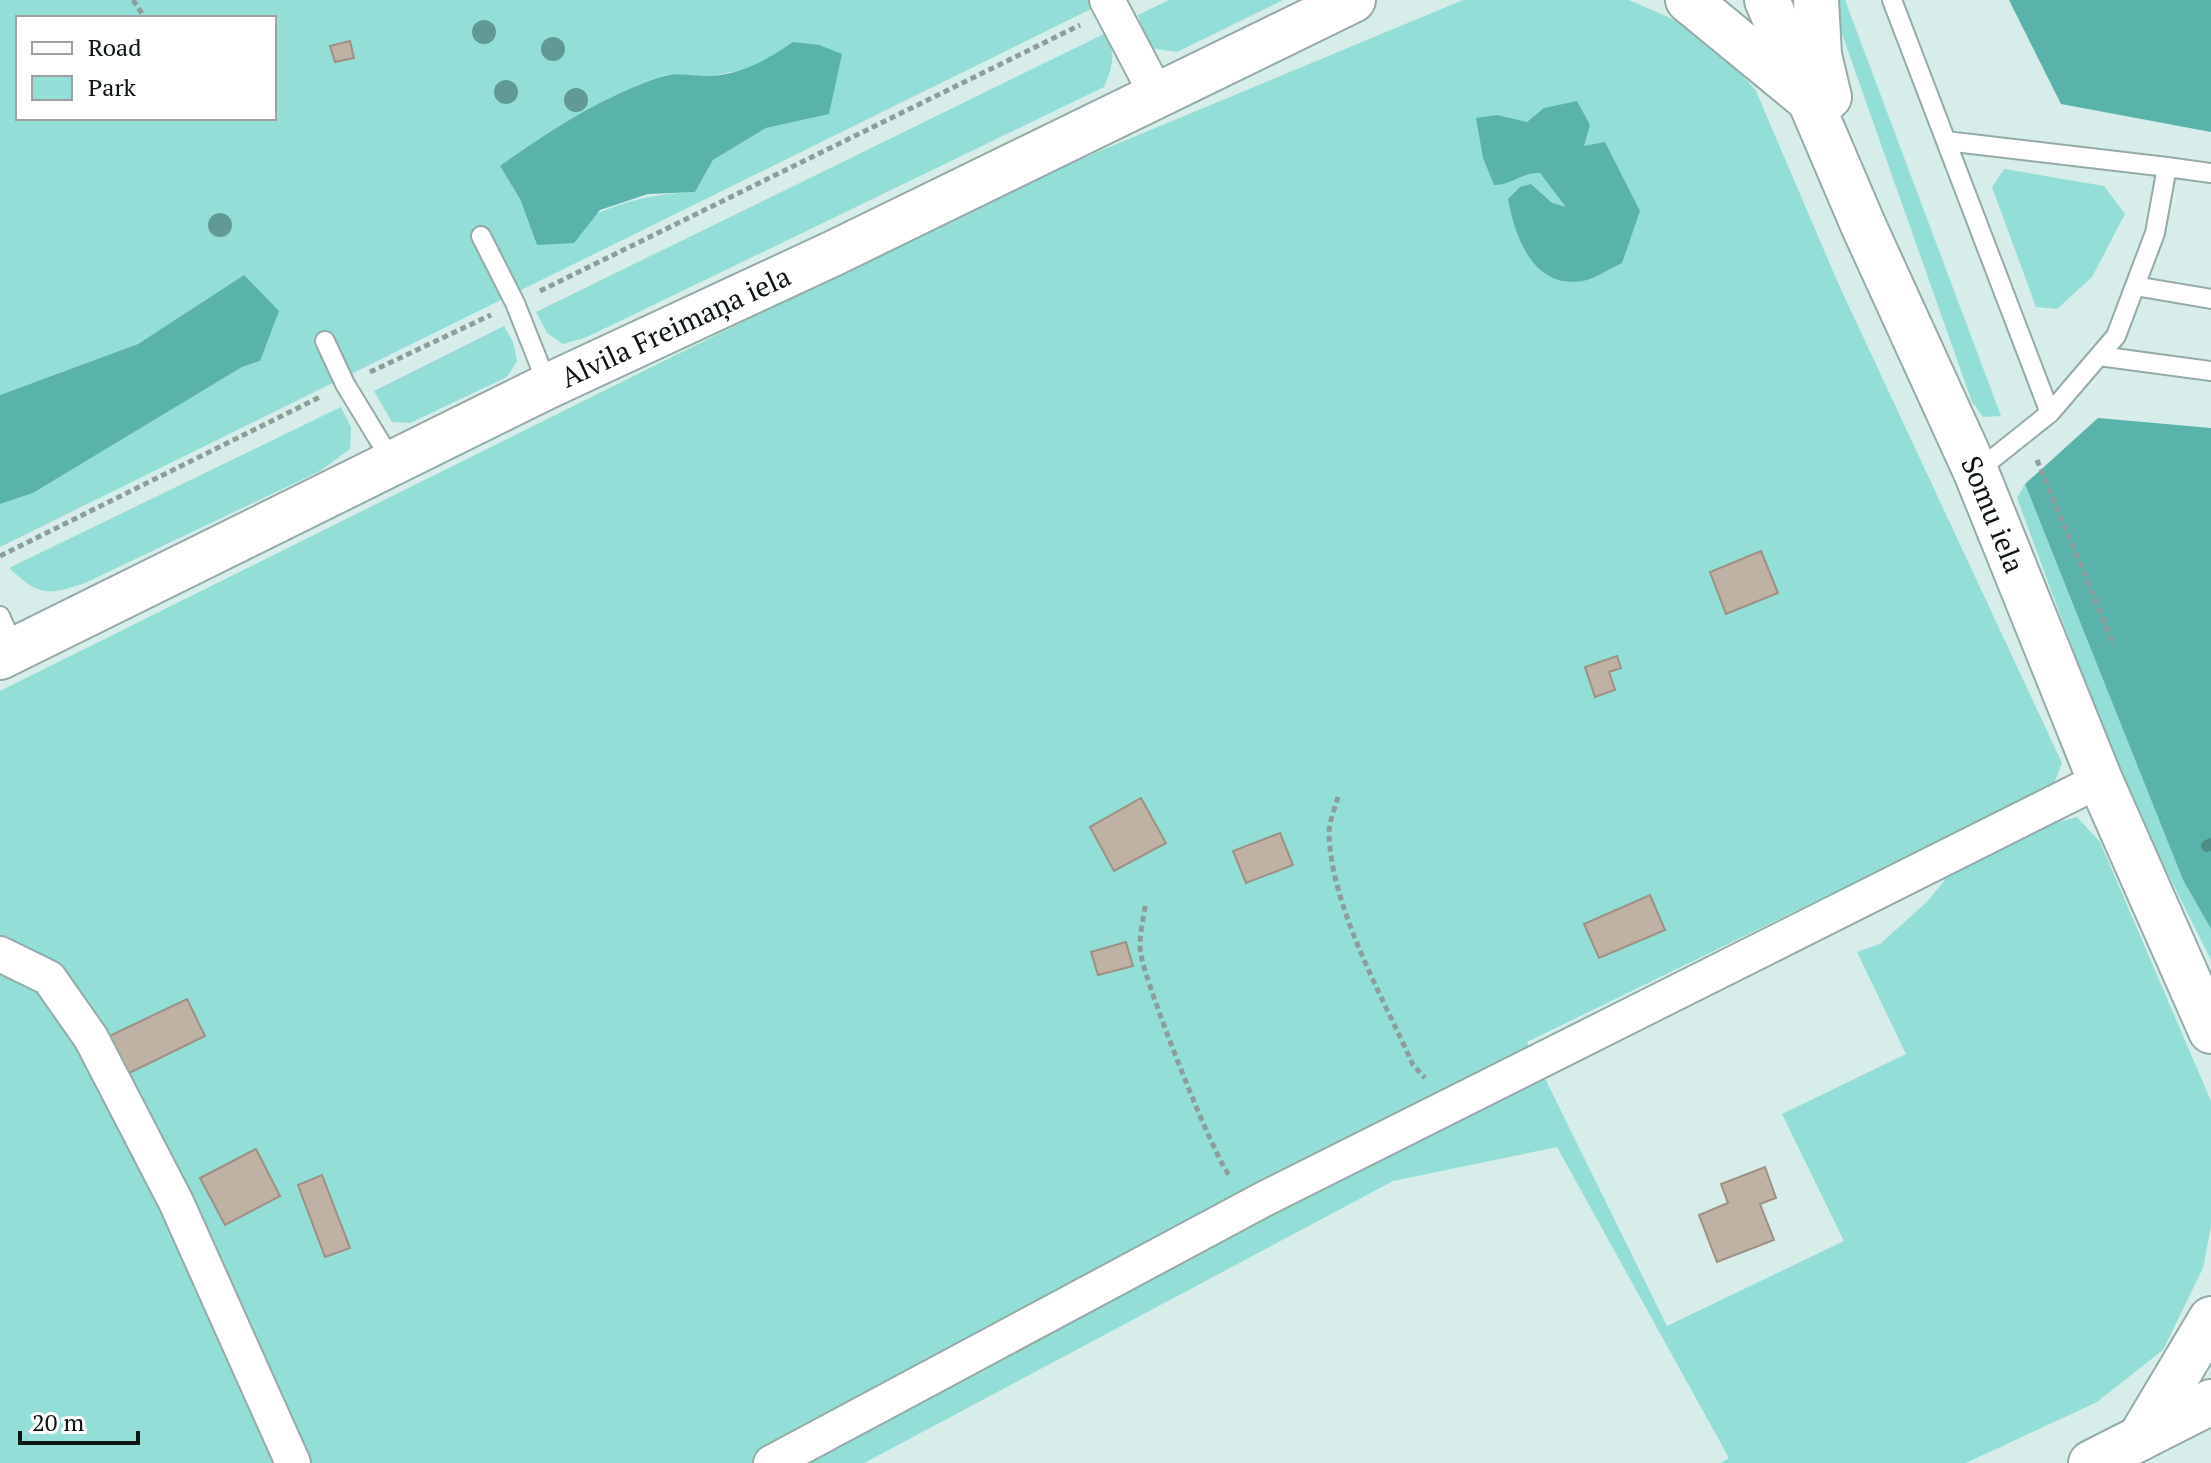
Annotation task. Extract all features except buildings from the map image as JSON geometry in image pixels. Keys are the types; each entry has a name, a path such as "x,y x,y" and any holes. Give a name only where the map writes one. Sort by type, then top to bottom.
{"main road":[{"name":"Alvila Freimaņa iela","path":"5,641 393,463 548,386 1158,97 1353,0"},
{"path":"1688,0 1814,104"},
{"name":"Somu iela","path":"1767,0 1864,227 1976,472 2100,780 2211,1031"},
{"path":"1816,0 1819,55 1864,227"},
{"path":"2140,1438 2211,1319"},
{"path":"2091,1463 2211,1402"}],"street":[{"path":"1109,5 1158,97"},
{"path":"771,1463 1266,1198 2100,780"},
{"path":"0,954 49,978 91,1038 176,1202 293,1463"}],"lane":[{"path":"1892,0 2050,413"},
{"path":"1946,141 2211,173"},
{"path":"1976,472 2050,413 2116,336 2155,233 2167,167"},
{"path":"481,236 515,303 548,386"},
{"path":"2135,286 2211,299"},
{"path":"325,341 345,384 393,463"},
{"path":"2099,356 2211,371"}],"path":[{"path":"0,556 515,303 1109,5"},
{"path":"2025,433 2114,646"},
{"path":"1338,797 1329,831 1334,871 1351,924 1413,1065 1449,1106"},
{"path":"1145,906 1140,953 1153,997 1206,1128 1227,1175 1266,1198"}],"green space":[{"path":"0,0 1099,0 1101,4 0,547 0,504 33,493 242,367 260,361 244,275 138,344 0,395","holes":["793,42 828,114 766,128 713,160 695,192 630,201 537,245 520,199 500,166 664,75 712,76 756,67"]},
{"path":"1169,0 1283,0 1177,52 1150,48 1138,15"},
{"path":"1463,0 1629,0 1707,34 1756,91 1838,283 2062,763 2053,786 1527,1042 1667,1326 1844,1241 1782,1114 1906,1054 1857,952 1880,944 1927,902 1957,865 2051,824 2077,817 2100,842 2211,1101 2211,1226 2203,1268 2163,1350 2097,1402 1966,1463 1720,1463 1729,1458 1557,1147 1393,1181 864,1463 0,1463 0,691 1018,185"},
{"path":"1830,0 1845,0 2001,416 1983,417 1972,402"},
{"path":"1106,33 1112,60 1104,87 587,337 563,344 547,333 536,312"},
{"path":"2004,169 2104,186 2125,214 2092,277 2057,309 2036,307 1992,187"},
{"path":"504,326 513,342 517,361 507,377 410,423 392,422 374,391"},
{"path":"341,407 351,427 350,449 320,471 85,583 44,591 28,584 9,568"},
{"path":"2025,484 2183,880 2211,929 2211,960 2122,782 2017,498"}],"shaded area":[{"path":"2009,0 2211,0 2211,132 2061,104"},
{"path":"793,42 819,45 842,54 829,114 766,128 713,160 695,192 648,194 600,210 574,243 537,245 520,199 500,166 577,116 639,85 672,75 710,76 744,69"},
{"path":"1577,101 1590,125 1584,146 1605,142 1640,211 1622,263 1587,280 1565,281 1551,277 1530,258 1516,229 1508,199 1520,187 1531,184 1552,203 1566,207 1540,173 1494,185 1483,158 1476,118 1497,115 1527,122 1544,108"},
{"path":"244,275 279,311 260,361 242,367 33,493 0,504 0,395 138,344"},
{"path":"2098,418 2211,428 2211,929 2183,880 2025,484"}],"waterway":[{"path":"2207,846 2211,844"}]}
